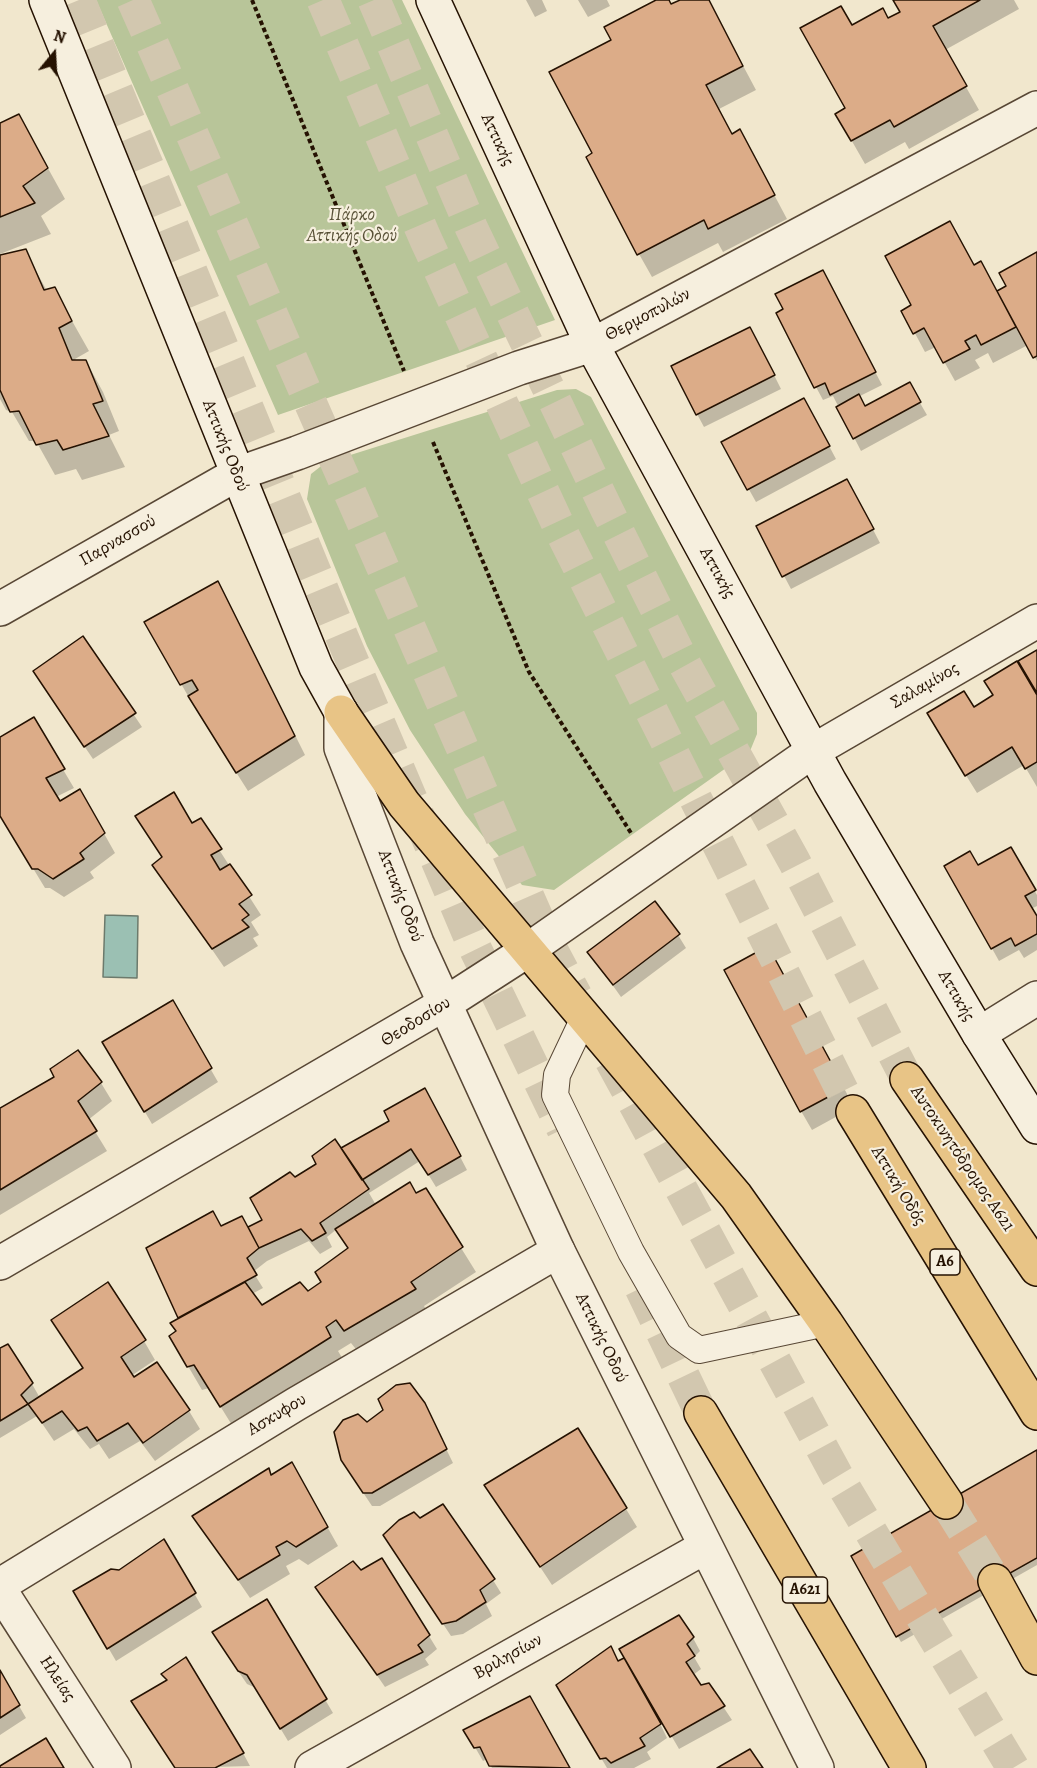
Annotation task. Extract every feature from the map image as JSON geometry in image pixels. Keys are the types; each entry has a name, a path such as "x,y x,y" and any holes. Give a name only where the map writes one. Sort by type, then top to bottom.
{"highway":[{"path":"341,712 404,804 526,951 736,1196 826,1323 946,1502"},
{"name":"Αυτοκινητόδρομος Α621","path":"908,1080 1037,1269"},
{"name":"Αττική Οδός","path":"853,1112 1037,1413"},
{"name":"Α621","path":"701,1413 909,1768"},
{"path":"995,1581 1037,1658"}],"street":[{"name":"Αττικής Οδού","path":"46,0 316,667 341,712 341,748 417,943 558,1251 817,1768"},
{"name":"Αττικής","path":"433,0 592,345 813,751 979,1034 1037,1127"},
{"name":"Θερμοπυλών","path":"237,474 519,368 592,345 1037,108"},
{"name":"Παρνασσού","path":"0,609 237,474"},
{"name":"Σαλαμίνος","path":"813,751 1037,621"},
{"name":"Θεοδοσίου","path":"0,1263 446,1003 526,951 813,751"},
{"path":"979,1034 1037,998"},
{"name":"Ασκυφου","path":"0,1585 296,1404 558,1251"},
{"name":"Βριλησίων","path":"312,1768 705,1547"},
{"name":"Ηλείας","path":"0,1590 114,1768"}],"lane":[{"path":"584,1018 557,1075 555,1095 631,1252 679,1336 699,1350 826,1323"}],"path":[{"path":"252,0 529,672 651,864"}],"green space":[{"name":"Πάρκο Αττικής Οδού","path":"96,0 402,0 555,320 278,415"},
{"path":"576,389 591,397 757,713 757,734 750,751 554,890 522,885 465,814 410,730 367,646 307,499 311,474 325,463 557,390"}],"water":[{"path":"105,915 138,916 137,978 103,977"}],"building":[{"path":"656,0 669,0 671,4 680,0 709,0 743,66 706,85 732,134 740,129 775,195 708,229 704,220 637,255 586,157 592,153 549,72 611,40 604,27"},
{"path":"893,0 980,0 933,26 967,86 894,127 890,120 851,141 835,114 845,108 800,28 841,6 852,25 883,8 888,18 900,12"},
{"path":"19,114 48,168 23,186 35,203 0,217 0,123"},
{"path":"950,221 974,265 981,261 1016,327 981,345 976,335 965,341 970,349 943,363 924,328 913,334 901,311 911,305 885,256"},
{"path":"26,249 44,290 55,287 72,321 59,328 72,360 86,360 103,401 93,404 109,436 63,450 57,440 36,445 19,411 10,412 0,390 0,255"},
{"path":"1037,252 1037,356 1033,358 997,291 1006,286 999,273"},
{"path":"823,270 876,372 830,395 825,383 814,388 776,313 783,309 775,294"},
{"path":"750,327 775,375 696,415 671,366"},
{"path":"910,382 921,402 853,439 836,407 859,394 865,406"},
{"path":"804,398 830,446 747,490 721,442"},
{"path":"847,479 874,529 782,577 756,526"},
{"path":"218,581 295,736 236,773 188,696 198,690 192,680 180,685 144,622"},
{"path":"83,636 136,713 84,747 33,671"},
{"path":"1037,650 1037,693 1018,661"},
{"path":"1017,661 1037,695 1037,762 1025,769 1012,747 965,776 927,713 964,691 974,707 993,695 984,681"},
{"path":"34,717 65,769 46,778 60,801 80,789 105,833 80,853 84,859 53,879 38,869 32,869 0,816 0,737"},
{"path":"174,792 192,823 201,818 222,849 211,855 220,870 230,864 252,895 239,904 249,915 242,920 249,927 212,949 152,865 162,857 135,816"},
{"path":"1011,847 1036,890 1025,896 1037,916 1037,934 1015,946 1011,938 991,949 944,866 970,851 978,865"},
{"path":"655,901 680,934 613,985 587,952"},
{"path":"768,946 845,1088 800,1112 724,970"},
{"path":"173,1000 212,1068 144,1112 102,1042"},
{"path":"78,1050 102,1082 78,1101 97,1131 0,1190 0,1108 54,1077 50,1069"},
{"path":"425,1088 461,1156 428,1175 411,1149 362,1180 341,1148 389,1121 384,1111"},
{"path":"335,1139 369,1189 320,1223 326,1233 312,1241 301,1229 259,1248 248,1227 262,1220 250,1198 290,1172 295,1177 316,1164 312,1156"},
{"path":"410,1182 416,1193 426,1188 463,1247 411,1282 416,1289 344,1331 336,1320 326,1327 331,1337 220,1407 194,1365 187,1367 169,1336 176,1331 170,1323 245,1282 262,1305 300,1282 308,1291 321,1282 315,1272 348,1248 335,1229"},
{"path":"213,1211 221,1226 242,1216 259,1248 247,1258 257,1275 178,1318 146,1248"},
{"path":"108,1282 146,1340 121,1357 134,1377 157,1362 190,1410 143,1443 128,1423 97,1441 87,1427 78,1431 62,1411 42,1423 28,1404 83,1368 51,1320"},
{"path":"8,1344 33,1383 21,1395 28,1404 0,1421 0,1348"},
{"path":"410,1383 425,1403 447,1449 372,1493 363,1493 341,1460 334,1432 343,1420 358,1414 367,1422 383,1410 378,1399 396,1385"},
{"path":"578,1428 627,1508 540,1567 484,1485"},
{"path":"1037,1450 1037,1558 896,1637 851,1556"},
{"path":"292,1462 328,1527 296,1547 287,1541 276,1547 280,1555 238,1580 192,1516 269,1468 271,1475"},
{"path":"443,1504 495,1579 480,1590 486,1602 456,1621 442,1624 383,1535 399,1520 414,1512 420,1518"},
{"path":"164,1539 196,1593 107,1649 73,1591 111,1569 119,1570"},
{"path":"382,1558 430,1635 418,1645 423,1652 377,1675 315,1587 353,1561 361,1570"},
{"path":"267,1599 327,1699 280,1729 247,1675 238,1671 212,1632"},
{"path":"679,1615 694,1637 687,1644 695,1656 686,1662 701,1685 709,1683 725,1706 670,1737 619,1649"},
{"path":"611,1646 618,1661 624,1658 661,1724 640,1738 645,1746 611,1763 606,1758 600,1759 556,1685"},
{"path":"186,1657 244,1753 215,1768 175,1768 131,1701 167,1680 161,1674"},
{"path":"0,1670 20,1705 0,1718"},
{"path":"530,1696 570,1768 489,1766 480,1747 474,1748 463,1730"},
{"path":"46,1738 64,1768 0,1768 0,1766"},
{"path":"750,1749 763,1768 717,1768"}],"tunnel":[{"path":"79,0 331,611 472,942 563,1129"},
{"path":"133,0 550,947 576,996"},
{"path":"323,0 426,240 561,531 853,1112"},
{"path":"374,0 471,227 607,510 680,656 794,861 907,1079"},
{"path":"611,1060 836,1474 1013,1768"},
{"path":"641,1288 701,1413"},
{"path":"946,1502 995,1581"}]}
